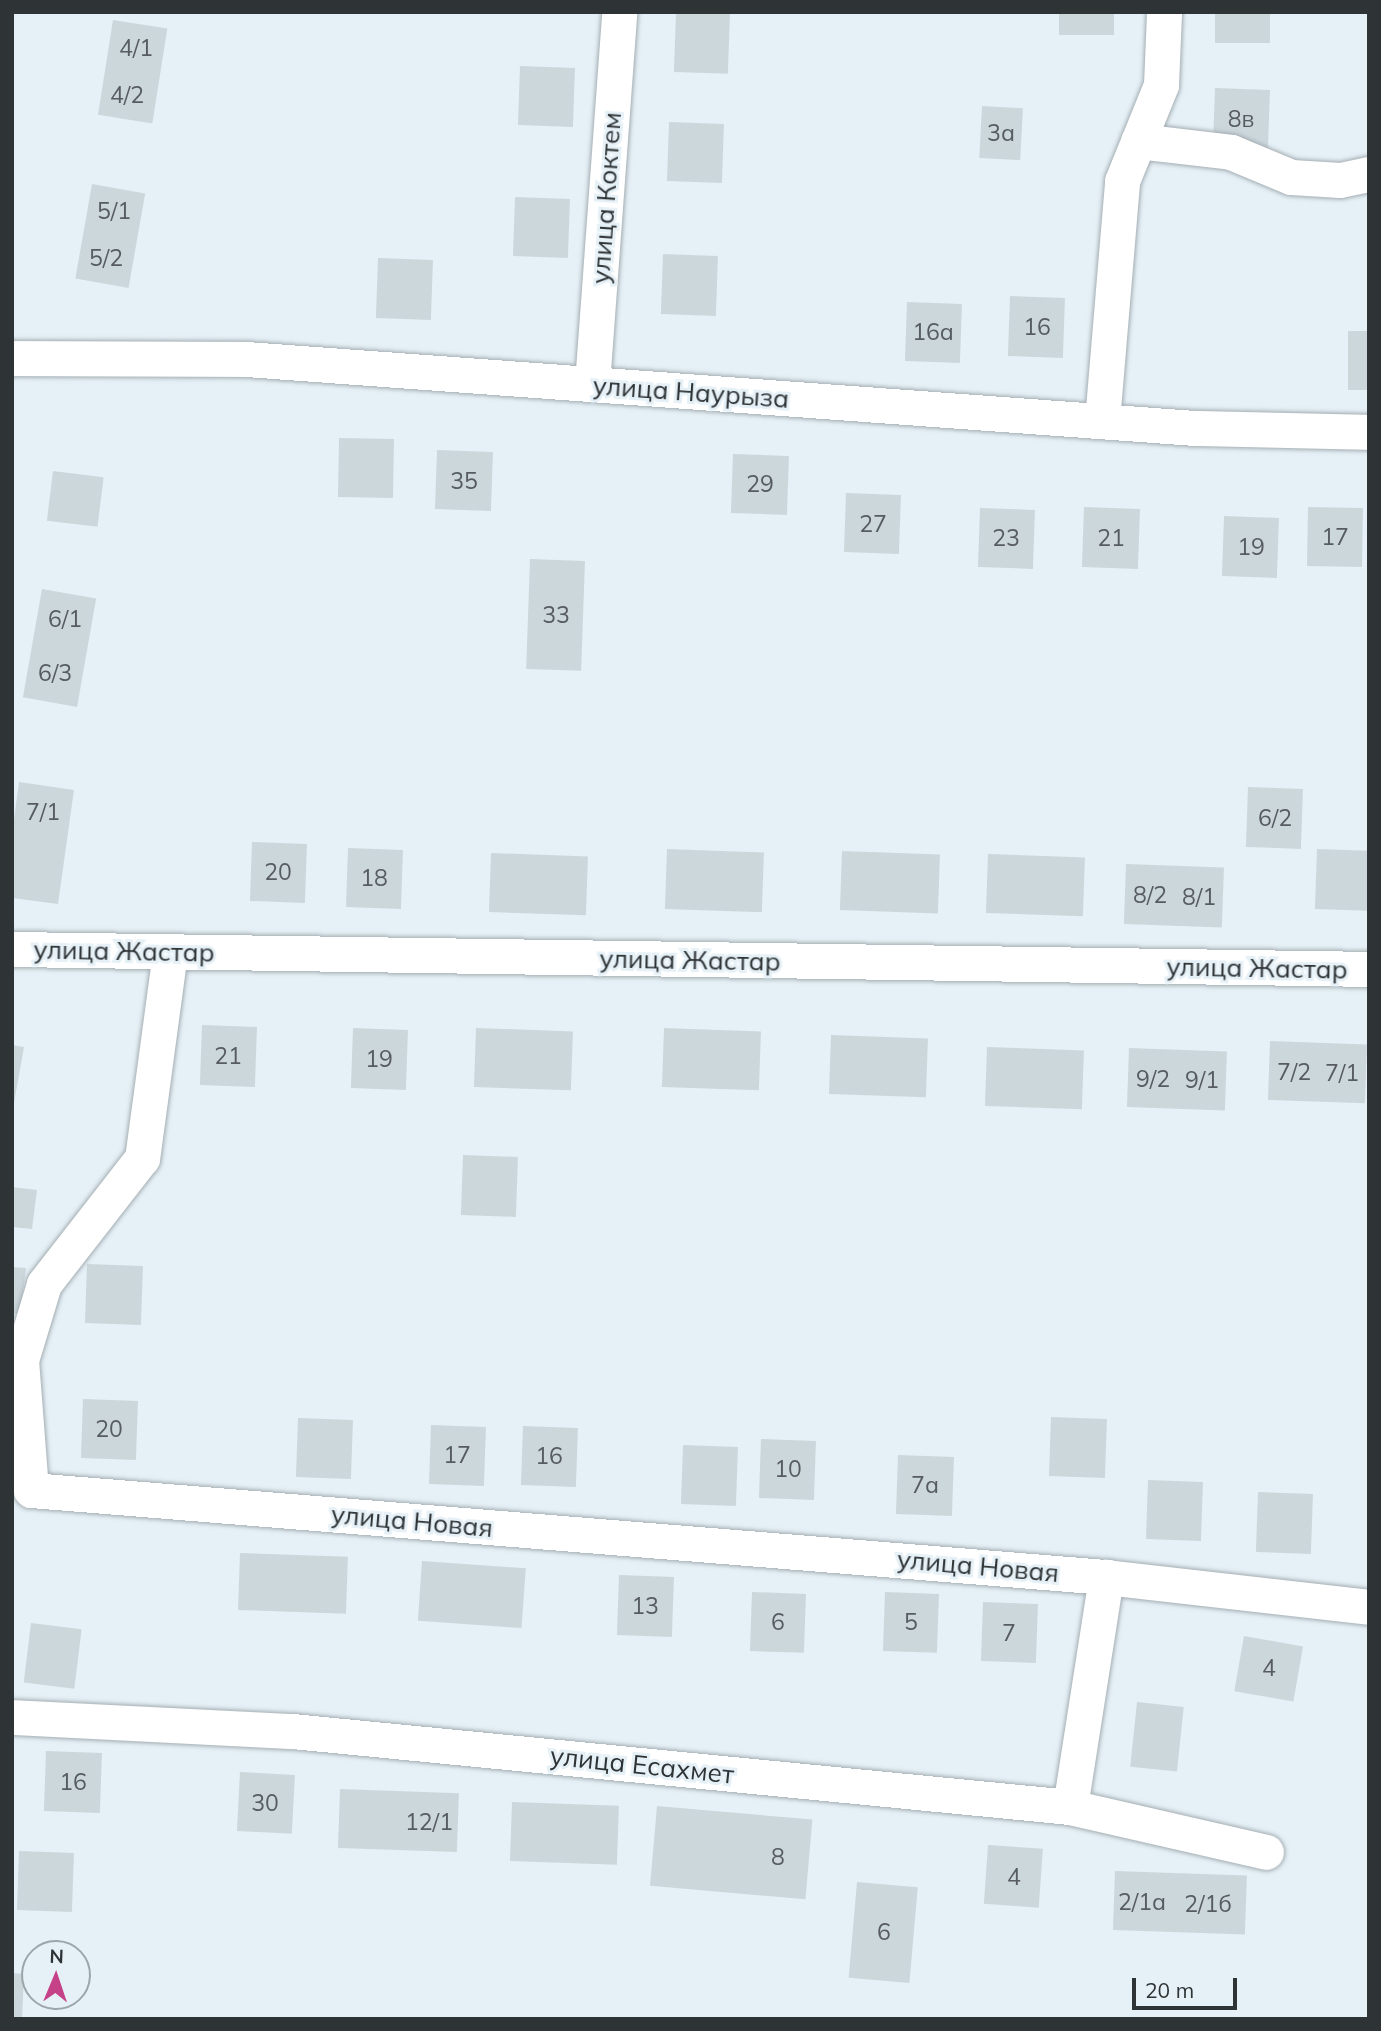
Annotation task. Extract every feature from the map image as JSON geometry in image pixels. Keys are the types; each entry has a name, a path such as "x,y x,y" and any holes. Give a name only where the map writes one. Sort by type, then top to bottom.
{"street":[{"name":"улица Коктем","path":"593,384 618,12"},
{"path":"1101,421 1122,181 1161,85 1164,12"},
{"path":"1138,141 1231,152 1291,177 1340,180 1369,174"},
{"name":"улица Наурыза","path":"12,358 246,359 1101,421 1369,432"},
{"name":"улица Жастар","path":"12,949 1369,969"},
{"name":"улица Новая","path":"170,952 142,1158 44,1284 21,1360 31,1490 1106,1577 1369,1607"},
{"path":"1070,1807 1106,1577"},
{"name":"улица Есахмет","path":"12,1717 292,1731 1070,1807 1266,1852"}],"building":[{"path":"676,12 730,14 728,74 674,72"},
{"path":"1059,12 1114,12 1114,35 1059,35"},
{"path":"1215,12 1270,12 1270,43 1215,43"},
{"path":"113,20 167,29 152,123 98,115"},
{"path":"520,66 575,68 573,127 518,125"},
{"path":"1215,88 1270,90 1268,150 1213,148"},
{"path":"982,106 1023,108 1020,160 979,158"},
{"path":"669,122 724,124 722,183 667,181"},
{"path":"92,184 145,193 129,288 75,279"},
{"path":"515,197 570,199 568,258 513,256"},
{"path":"663,254 718,256 716,316 661,314"},
{"path":"378,258 433,260 431,320 376,318"},
{"path":"1010,296 1065,298 1063,358 1008,356"},
{"path":"907,302 962,304 960,363 905,361"},
{"path":"1348,331 1369,331 1369,390 1348,390"},
{"path":"339,438 394,439 393,498 338,497"},
{"path":"437,450 493,452 491,511 435,509"},
{"path":"733,454 789,456 787,515 731,513"},
{"path":"53,471 104,477 98,527 47,521"},
{"path":"846,493 901,495 899,554 844,552"},
{"path":"1084,507 1140,509 1138,569 1082,567"},
{"path":"1308,507 1363,508 1362,567 1307,566"},
{"path":"980,508 1035,510 1033,569 978,567"},
{"path":"1224,516 1279,518 1277,578 1222,576"},
{"path":"530,559 585,561 581,671 526,669"},
{"path":"42,589 96,599 77,707 23,697"},
{"path":"19,782 74,790 58,904 12,898 12,834"},
{"path":"1248,787 1303,789 1301,849 1246,847"},
{"path":"252,842 307,844 305,903 250,901"},
{"path":"348,848 403,850 401,909 346,907"},
{"path":"667,849 764,852 762,912 665,909"},
{"path":"1317,849 1369,851 1367,911 1315,909"},
{"path":"842,851 940,854 938,913 840,910"},
{"path":"491,853 588,856 586,915 489,912"},
{"path":"988,854 1085,857 1083,916 986,913"},
{"path":"1126,864 1224,867 1222,927 1124,924"},
{"path":"202,1025 257,1027 255,1087 200,1085"},
{"path":"353,1028 408,1030 406,1090 351,1088"},
{"path":"476,1028 573,1031 571,1090 474,1087"},
{"path":"664,1028 761,1031 759,1090 662,1087"},
{"path":"831,1035 928,1038 926,1097 829,1094"},
{"path":"1270,1041 1367,1044 1365,1103 1268,1100"},
{"path":"12,1045 24,1047 14,1103 12,1103"},
{"path":"987,1047 1084,1050 1082,1109 985,1106"},
{"path":"1129,1048 1227,1051 1225,1110 1127,1107"},
{"path":"463,1155 518,1157 516,1217 461,1215"},
{"path":"12,1187 37,1190 32,1229 12,1227"},
{"path":"87,1264 143,1266 141,1325 85,1323"},
{"path":"12,1267 26,1268 20,1314 12,1313"},
{"path":"83,1399 138,1401 136,1460 81,1458"},
{"path":"1051,1417 1107,1419 1105,1478 1049,1476"},
{"path":"298,1418 353,1420 351,1479 296,1477"},
{"path":"431,1425 486,1427 484,1486 429,1484"},
{"path":"523,1426 578,1428 576,1487 521,1485"},
{"path":"761,1439 816,1441 814,1500 759,1498"},
{"path":"683,1445 738,1447 736,1506 681,1504"},
{"path":"898,1455 954,1457 952,1516 896,1514"},
{"path":"1148,1480 1203,1482 1201,1541 1146,1539"},
{"path":"1258,1492 1313,1494 1311,1554 1256,1552"},
{"path":"240,1553 348,1557 346,1614 238,1610"},
{"path":"422,1561 526,1568 522,1628 418,1621"},
{"path":"619,1575 674,1577 672,1637 617,1635"},
{"path":"752,1592 806,1594 804,1653 750,1651"},
{"path":"885,1592 939,1594 937,1653 883,1651"},
{"path":"983,1602 1038,1604 1036,1663 981,1661"},
{"path":"31,1623 82,1629 74,1689 24,1683"},
{"path":"1244,1636 1303,1646 1293,1702 1234,1691"},
{"path":"1137,1702 1184,1707 1177,1772 1130,1767"},
{"path":"46,1751 102,1753 100,1813 44,1811"},
{"path":"240,1772 295,1775 292,1834 237,1831"},
{"path":"340,1789 459,1793 457,1852 338,1848"},
{"path":"512,1802 619,1806 617,1865 510,1861"},
{"path":"657,1806 812,1820 805,1899 650,1886"},
{"path":"988,1845 1043,1849 1039,1908 984,1904"},
{"path":"19,1851 74,1853 72,1912 17,1910"},
{"path":"1115,1871 1247,1876 1245,1935 1113,1930"},
{"path":"857,1882 918,1887 909,1983 849,1978"},
{"path":"12,1973 21,1974 22,2019 12,2019"}]}
